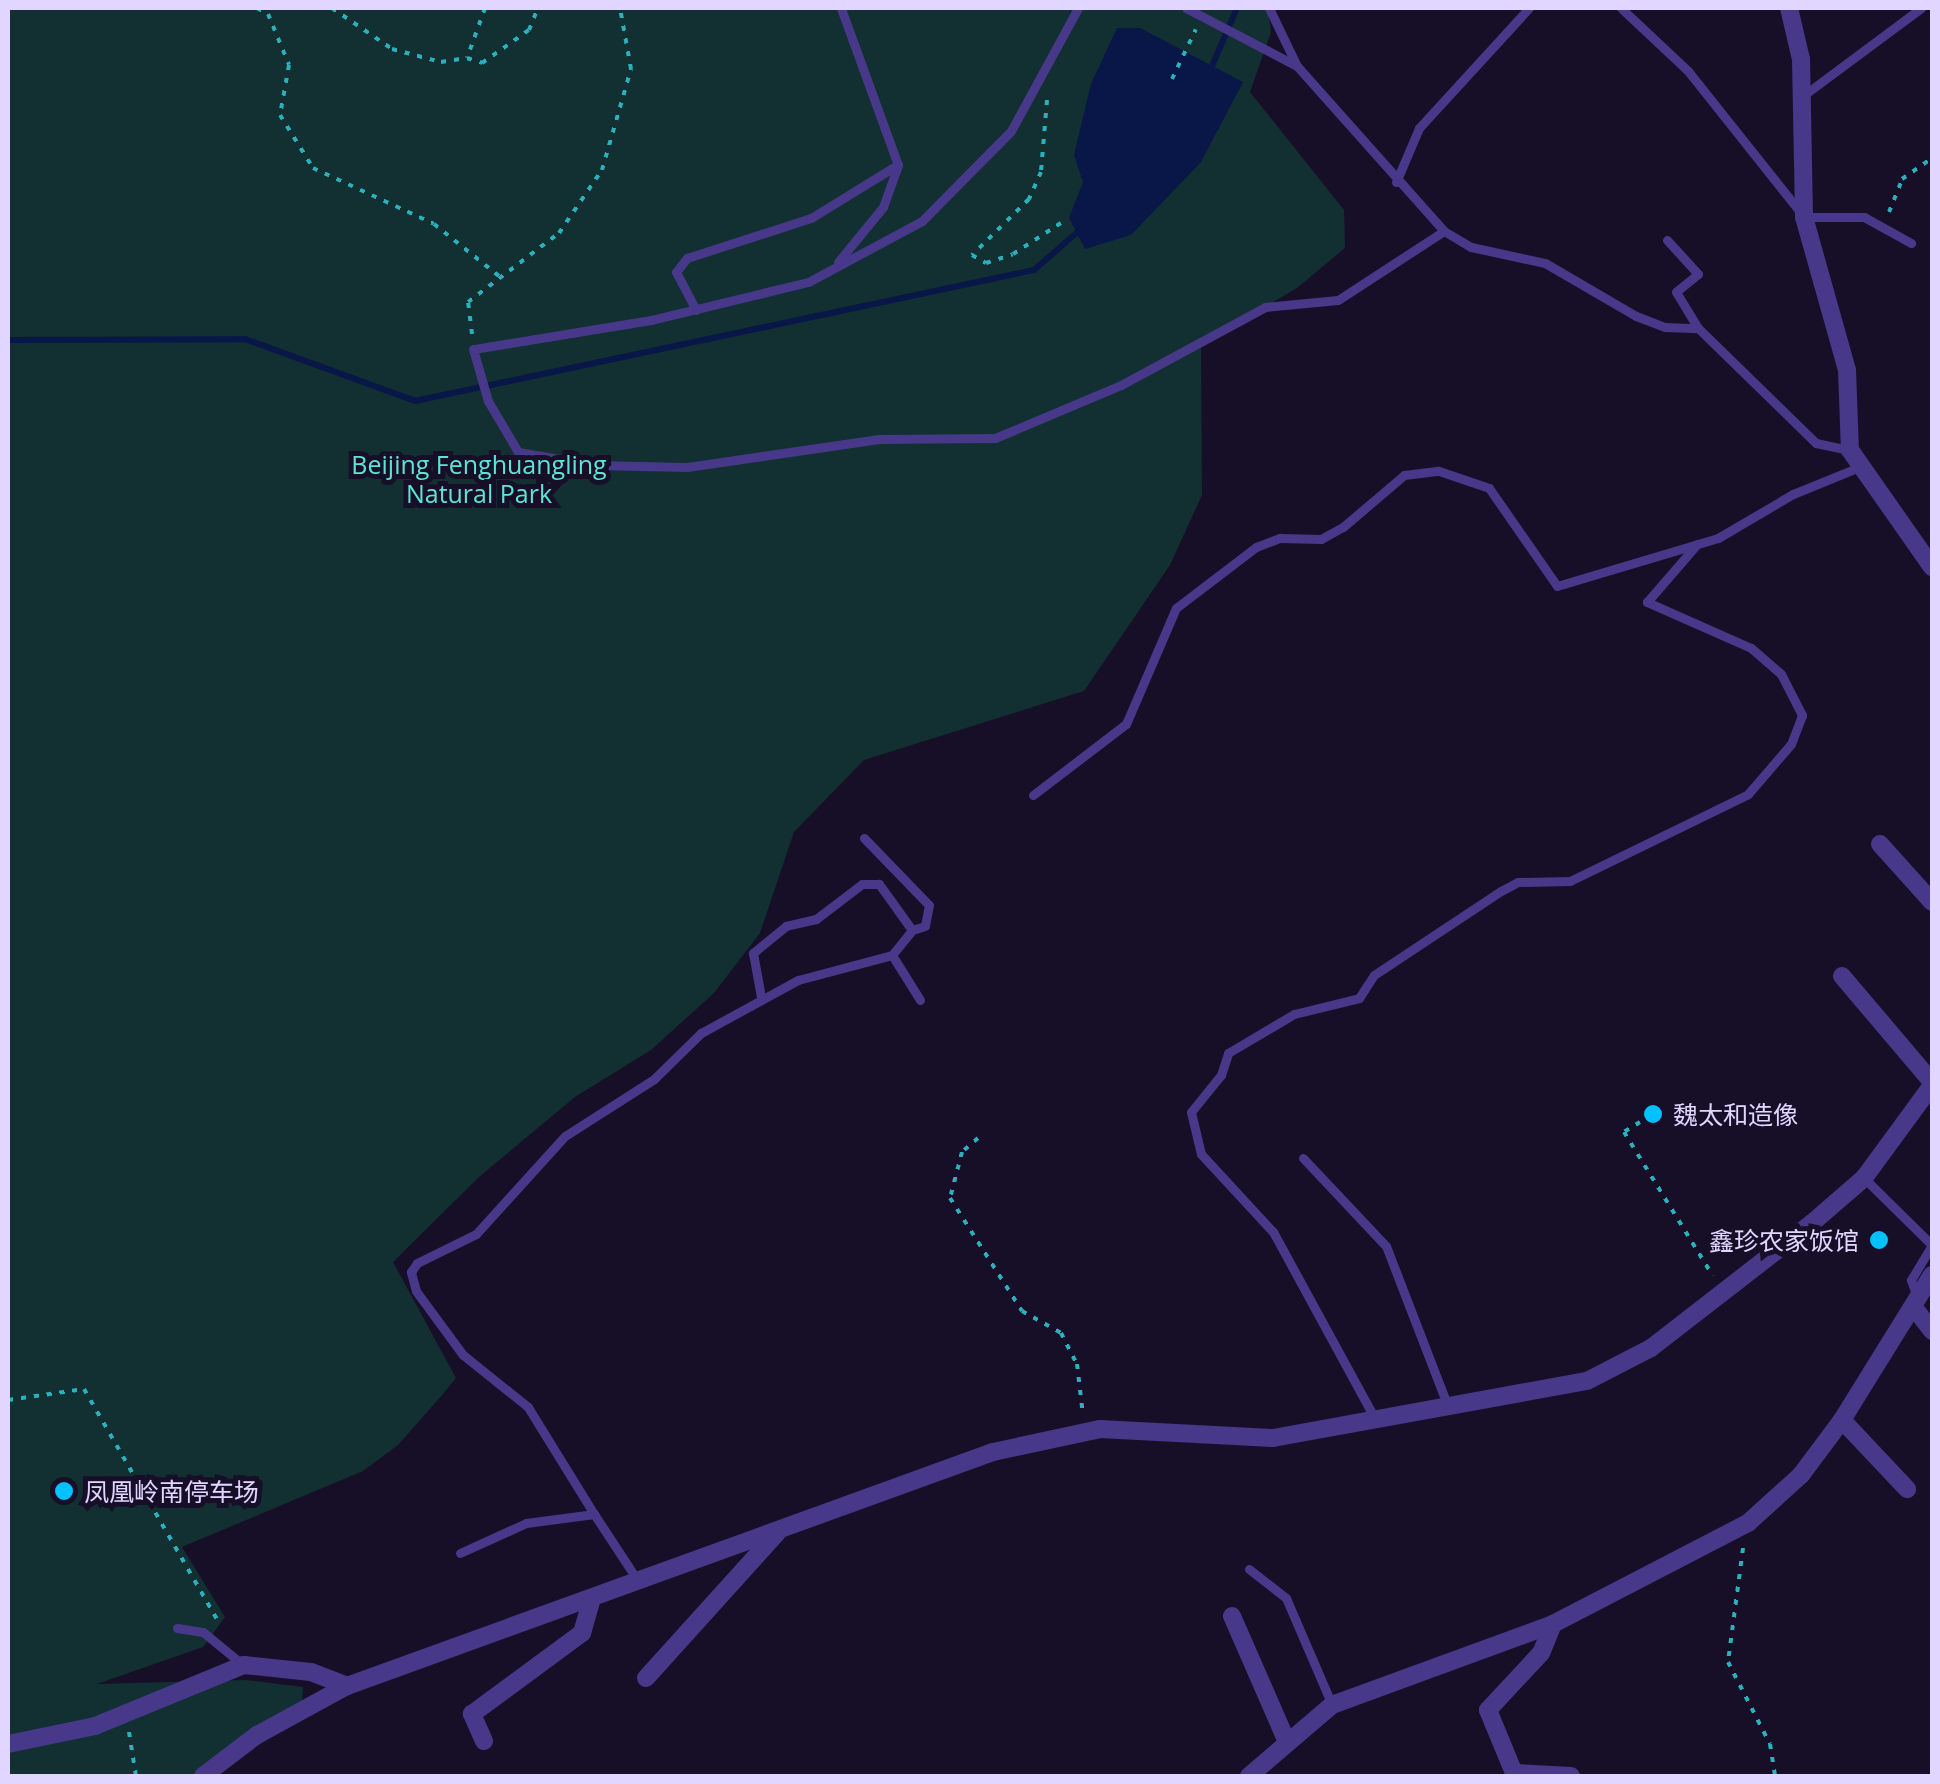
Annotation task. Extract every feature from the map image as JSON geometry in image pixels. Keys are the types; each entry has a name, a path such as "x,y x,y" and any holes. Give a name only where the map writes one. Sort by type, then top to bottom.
{"street":[{"path":"1789,8 1802,97 1804,216 1847,370 1850,450 1932,567"},
{"path":"1880,844 1932,902"},
{"path":"203,1776 257,1735 347,1686 591,1602 702,1554 778,1532 993,1452 1086,1432 1273,1438 1587,1381 1650,1348 1864,1178 1932,1083 1842,976"},
{"path":"1249,1776 1332,1705 1553,1624 1748,1524 1801,1475 1842,1420 1917,1305 1932,1275"},
{"path":"1917,1305 1932,1330"},
{"path":"1842,1420 1907,1489"},
{"path":"646,1678 778,1532"},
{"path":"484,1741 472,1714 582,1633 591,1602"},
{"path":"1232,1616 1287,1742"},
{"path":"1553,1624 1541,1652 1488,1710 1514,1774 1570,1776"},
{"path":"8,1744 124,1716 244,1666 311,1672 347,1686"}],"lane":[{"path":"829,271 883,207 898,164 841,8"},
{"path":"1078,8 1010,131 922,222 808,282 696,310 474,348 488,401 518,452 594,465 687,466 879,439 995,438 1120,385 1265,307 1338,300 1444,231"},
{"path":"1186,8 1272,48 1297,66 1396,182 1444,231 1471,246 1545,263 1636,316 1666,327 1698,328"},
{"path":"1269,8 1297,66"},
{"path":"1396,182 1419,128 1530,8"},
{"path":"1620,8 1688,71 1804,216 1864,217 1911,242"},
{"path":"1802,97 1920,8"},
{"path":"696,310 676,272 687,258 811,218 898,164"},
{"path":"1667,240 1698,274 1676,292 1698,328 1816,443 1850,450"},
{"path":"1033,795 1126,724 1176,608 1256,547 1280,538 1321,538 1342,527 1404,475 1439,472 1489,488 1557,586 1698,544 1862,466"},
{"path":"1374,1417 1272,1232 1202,1154 1190,1112 1222,1075 1228,1053 1285,1018 1358,998 1374,976 1501,891 1518,882 1570,881 1748,794 1791,744 1802,715 1781,674 1751,648 1647,602 1698,544"},
{"path":"640,1583 528,1408 463,1355 416,1291 411,1272 417,1262 476,1234 578,1126 615,1108 701,1033 761,997 892,955 912,930 925,926 929,906 864,838"},
{"path":"761,997 754,953 786,926 816,919 862,884 879,884 912,930"},
{"path":"892,955 920,1000"},
{"path":"1303,1158 1386,1246 1448,1407"},
{"path":"1864,1178 1932,1245 1911,1280 1917,1305"},
{"path":"460,1553 526,1523 594,1514"},
{"path":"1249,1569 1286,1598 1332,1705"},
{"path":"177,1628 203,1632 244,1666"}],"path":[{"path":"256,8 268,14 290,65 280,116 313,168 434,224 499,276"},
{"path":"332,8 392,49 441,62 468,58 482,63 529,30 538,8"},
{"path":"468,58 485,8"},
{"path":"474,348 468,302 559,233 602,170 631,69 620,8"},
{"path":"1172,78 1203,16"},
{"path":"1045,69 1048,126 1040,172 1029,199 972,255 986,263 1013,254 1061,222"},
{"path":"1885,226 1902,179 1932,158"},
{"path":"1640,1122 1624,1132 1723,1293"},
{"path":"978,1138 962,1152 950,1198 1022,1310 1061,1334 1069,1346 1086,1432"},
{"path":"8,1400 84,1389 221,1626"},
{"path":"1748,1524 1728,1662 1770,1744 1775,1776"},
{"path":"124,1716 136,1776"}],"green space":[{"name":"Beijing Fenghuangling Natural Park","path":"8,8 1268,8 1271,32 1250,92 1344,210 1345,248 1297,288 1201,345 1202,495 1170,565 1084,691 864,760 794,832 760,933 714,993 651,1050 575,1097 479,1177 393,1262 456,1378 443,1394 398,1445 363,1471 182,1547 225,1617 203,1647 97,1684 246,1680 303,1687 302,1704 198,1776 8,1776"}],"shaded area":[{"path":"1117,28 1140,28 1243,82 1201,162 1131,235 1085,249 1069,218 1083,182 1074,155 1091,84"}],"waterway":[{"path":"1209,73 1237,8"},
{"path":"8,340 245,339 415,401 1034,270 1081,229"}],"place":[{"name":"魏太和造像","path":"1653,1114"},
{"name":"鑫珍农家饭馆","path":"1879,1240"},
{"name":"凤凰岭南停车场","path":"64,1491"}]}
